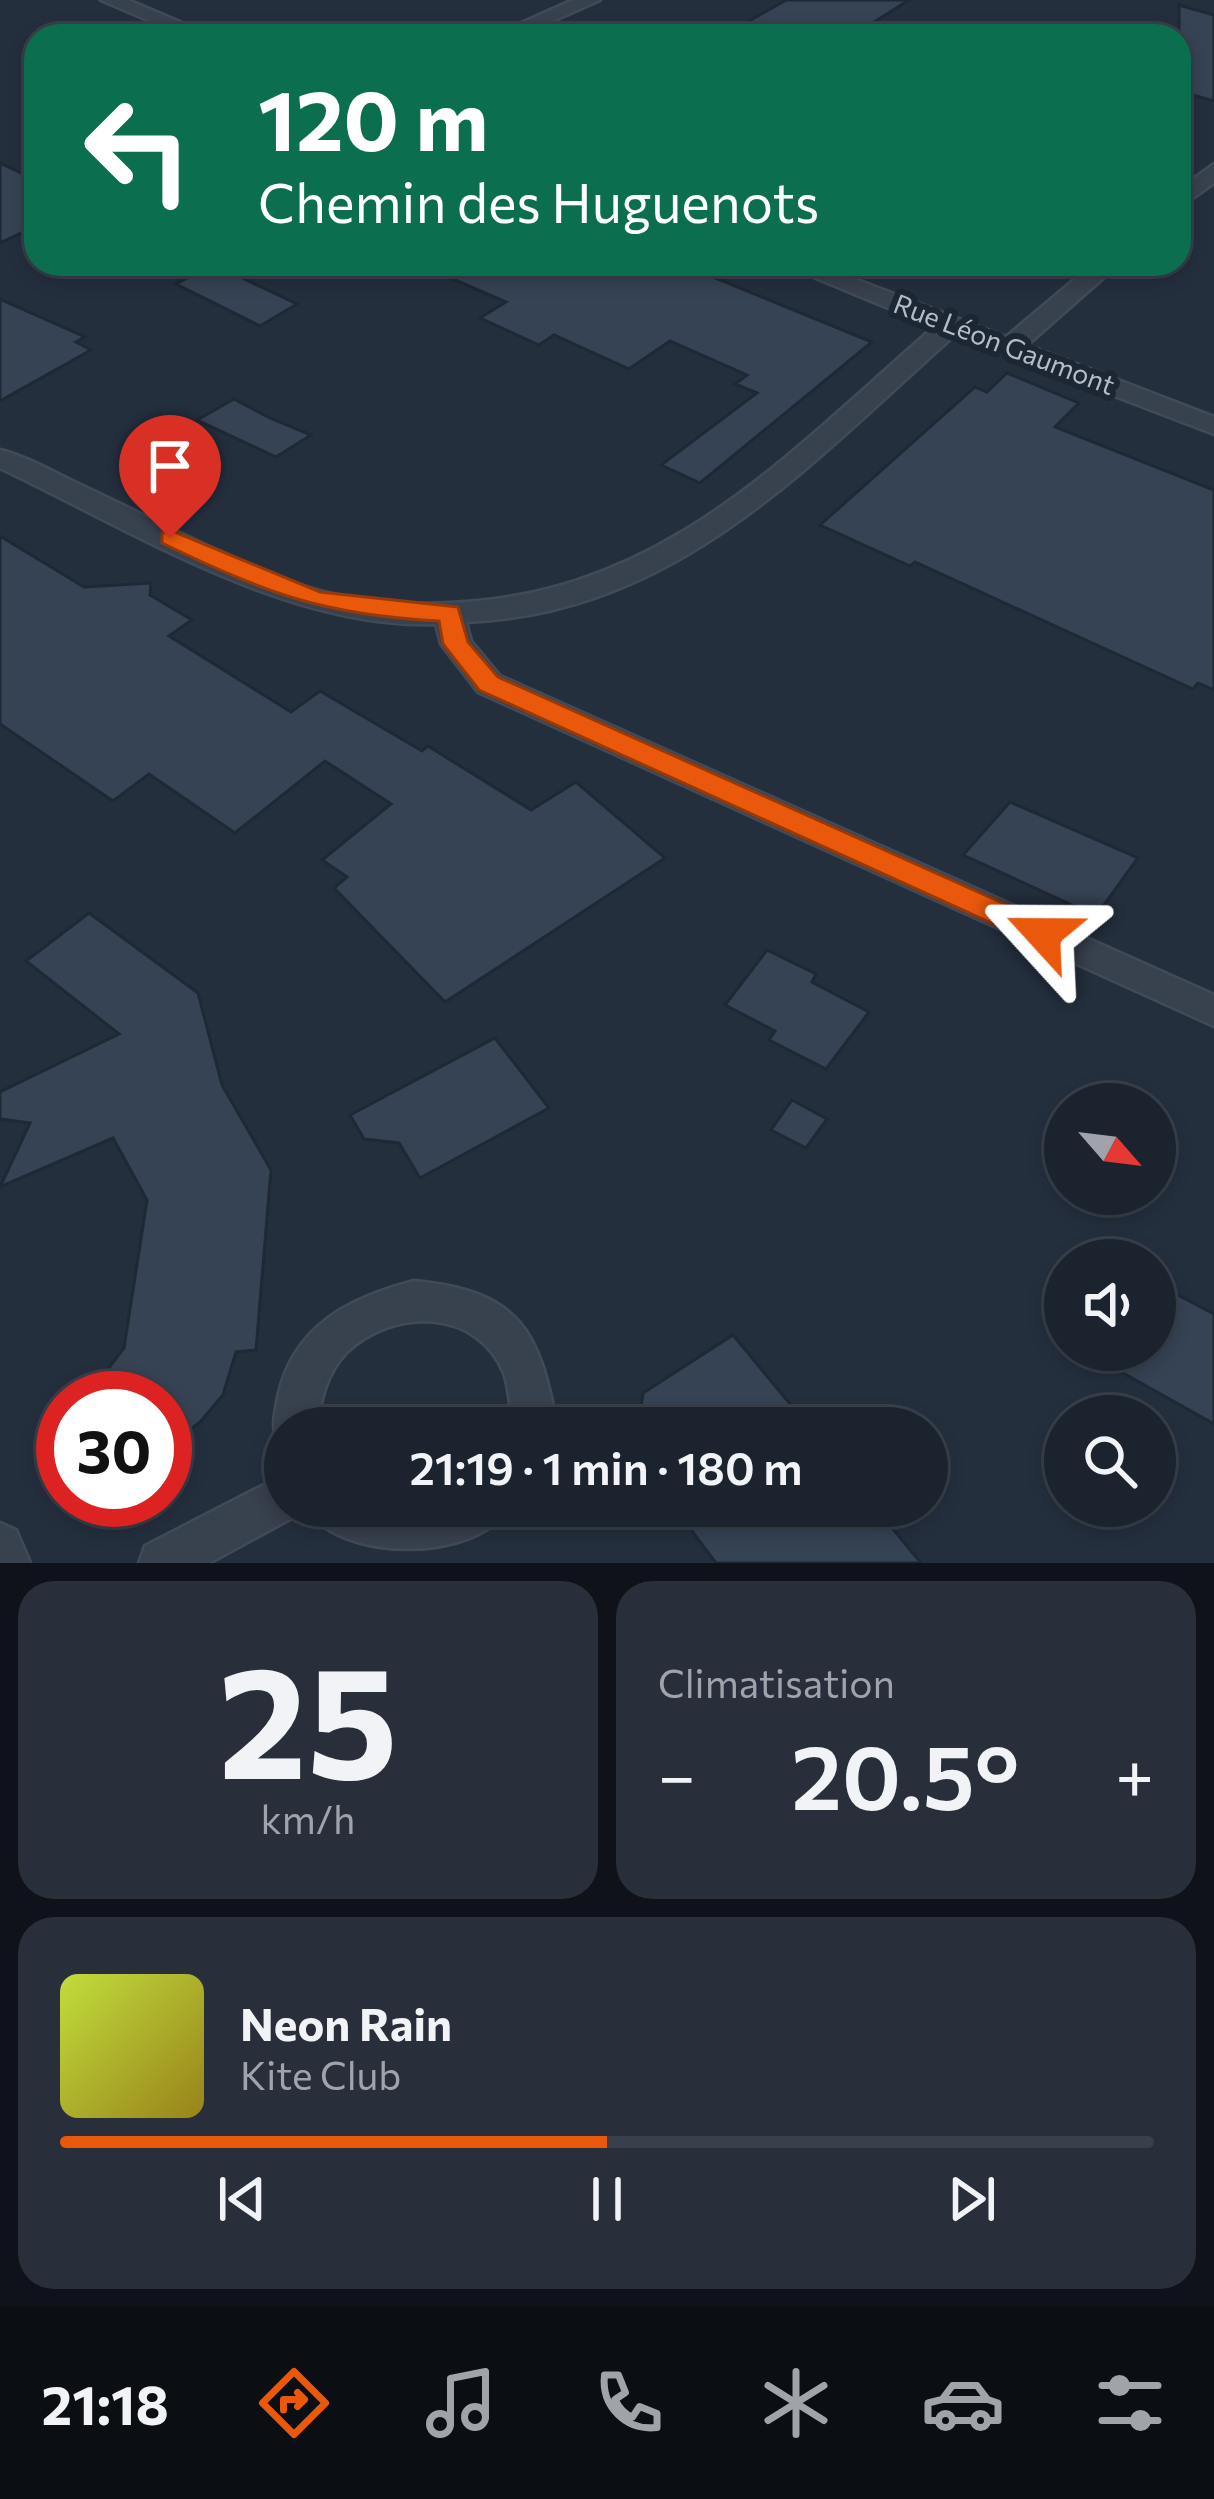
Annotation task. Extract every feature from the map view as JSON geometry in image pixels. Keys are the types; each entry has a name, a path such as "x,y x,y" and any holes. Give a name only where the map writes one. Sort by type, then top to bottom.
{"street":[{"path":"111,0 172,24"},
{"path":"531,24 590,0"},
{"path":"1191,191 1214,171"},
{"name":"Rue Léon Gaumont","path":"825,276 1214,426"},
{"path":"1010,347 1093,276"},
{"path":"0,458 255,578 316,600 376,610 449,613 538,604 610,583 669,557 734,515 951,325"},
{"path":"449,613 456,644 488,684 1214,1011"},
{"path":"293,1407 305,1372 328,1340 359,1316 395,1303 433,1300 468,1308 500,1327 523,1354 535,1390 535,1407"},
{"path":"162,1563 264,1508"},
{"path":"366,1527 413,1534 446,1527"},
{"path":"0,1546 8,1563"}],"building":[{"path":"786,0 909,0 871,24 749,21"},
{"path":"1179,5 1214,15 1214,101 1191,94 1191,24 1179,24"},
{"path":"0,163 24,174 24,232 0,243"},
{"path":"191,276 238,276 297,304 260,326 176,284"},
{"path":"446,276 710,276 872,342 700,483 661,465 757,393 735,384 747,375 670,341 629,369 554,335 539,345 480,318 506,302"},
{"path":"0,299 85,337 76,342 91,350 0,401"},
{"path":"1007,373 1079,403 1055,427 1214,490 1214,690 1198,683 1193,689 915,562 910,566 820,525 975,387 987,392"},
{"path":"234,399 311,435 276,457 197,420"},
{"path":"0,536 84,587 151,583 150,595 192,620 169,636 291,712 320,691 422,751 428,746 531,810 576,782 665,858 445,1002 334,888 347,877 322,860 391,804 325,761 235,833 149,774 113,801 0,724"},
{"path":"1010,802 1138,858 1096,916 963,855"},
{"path":"89,913 198,993 222,1085 271,1170 256,1350 236,1352 223,1395 192,1428 192,1371 107,1371 124,1348 147,1200 113,1138 0,1187 30,1123 0,1119 0,1092 119,1034 26,961"},
{"path":"767,950 816,974 812,982 869,1012 826,1069 769,1040 775,1031 725,1005"},
{"path":"495,1038 549,1108 420,1178 399,1143 364,1139 350,1115"},
{"path":"792,1100 827,1119 806,1148 771,1130"},
{"path":"1176,1294 1214,1314 1214,1424 1176,1403 1176,1395 1162,1395 1119,1371 1176,1371"},
{"path":"733,1335 793,1407 641,1407 643,1393"},
{"path":"689,1527 891,1527 921,1563 716,1563"}],"route":[{"path":"170,538 316,600 376,610 449,613 456,644 488,684 1043,934"}]}
